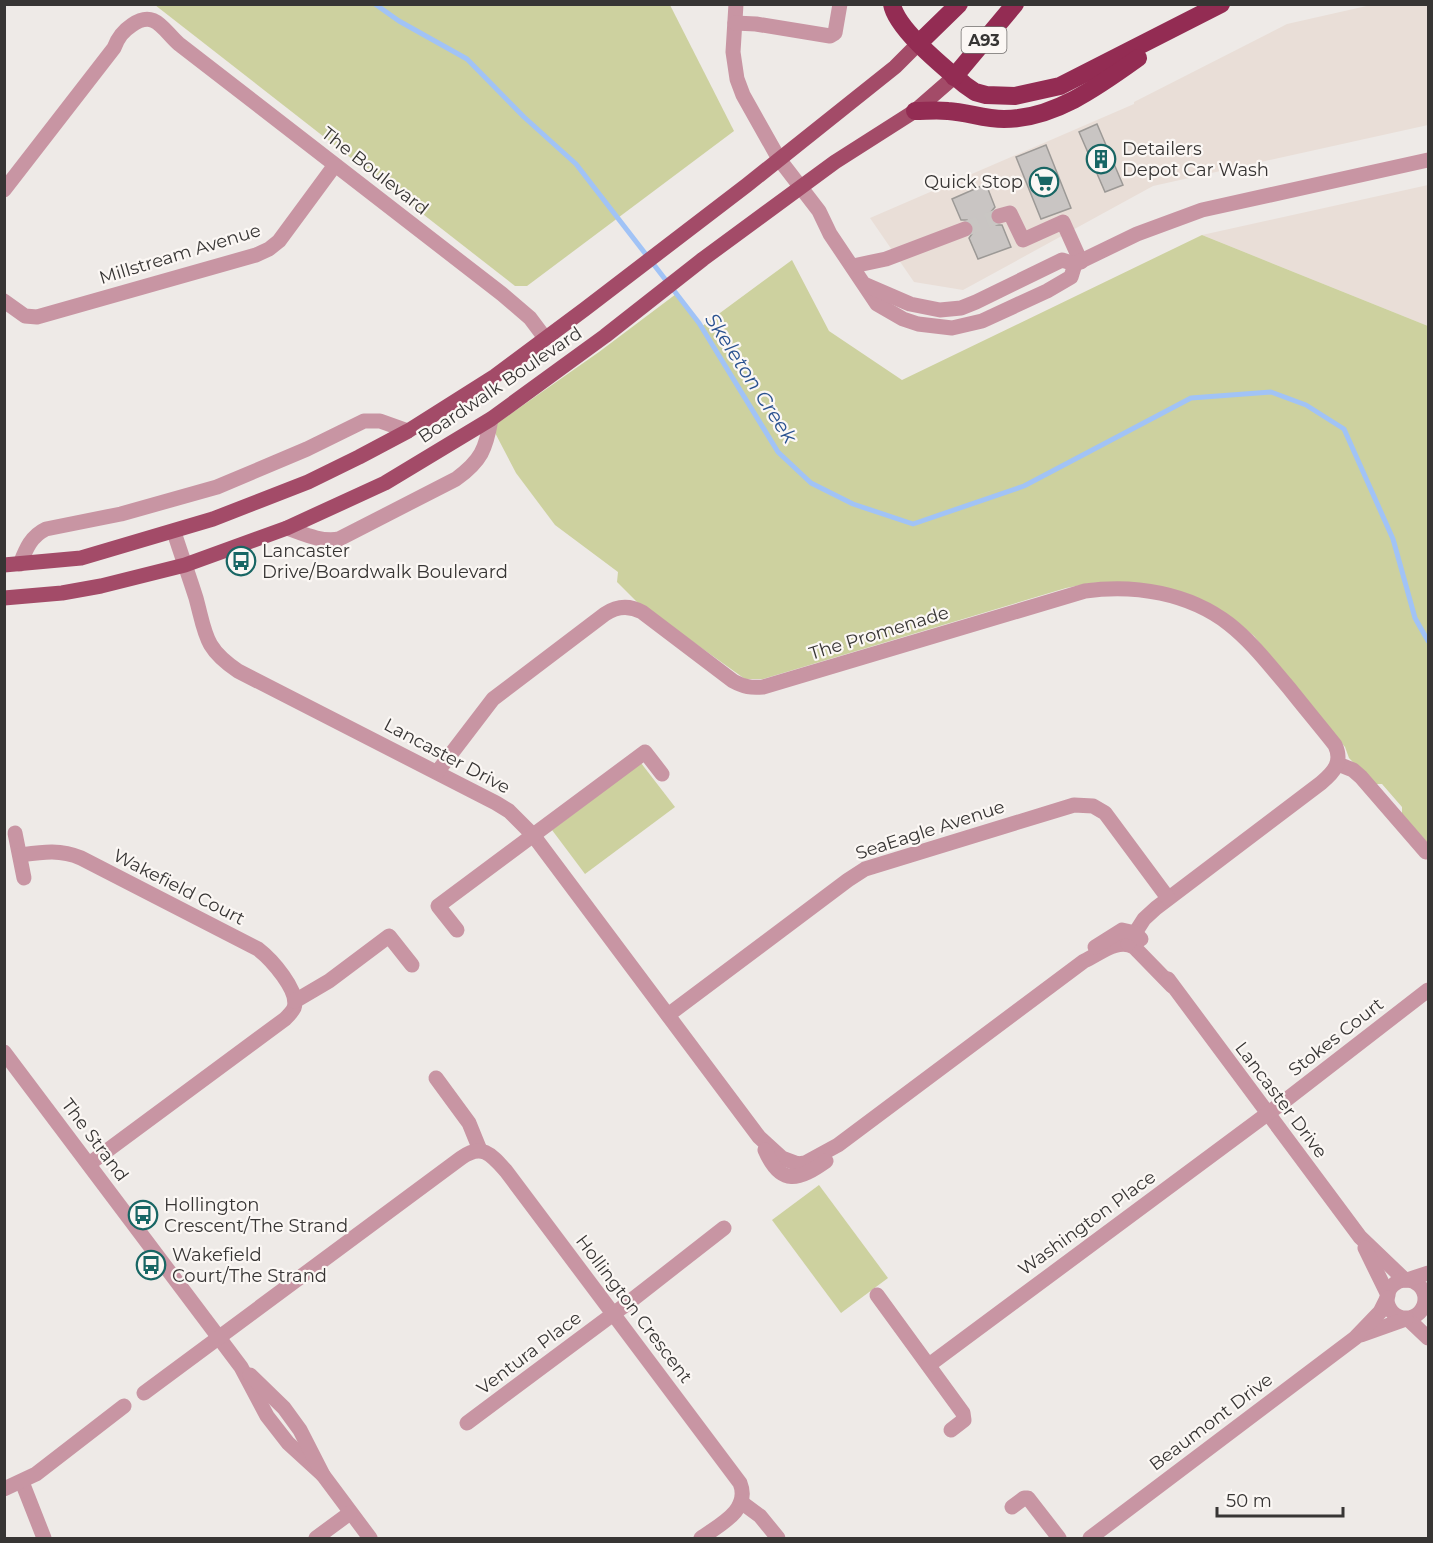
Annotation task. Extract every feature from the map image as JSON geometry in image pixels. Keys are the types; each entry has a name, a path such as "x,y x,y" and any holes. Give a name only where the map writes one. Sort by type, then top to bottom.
{"highway":[{"path":"892,4 898,21 954,77 975,92 986,95 1015,96 1060,86 1221,4"},
{"name":"A93","path":"919,44 959,4"},
{"name":"A93","path":"954,77 1015,4"},
{"path":"915,111 950,111 982,118 1007,119 1038,113 1091,90 1137,58 1164,35"}],"main road":[{"name":"Boardwalk Boulevard","path":"12,564 81,558 213,519 279,494 359,457 408,431 487,381 585,309 895,67 919,44"},
{"name":"Boardwalk Boulevard","path":"4,598 91,588 148,576 185,565 286,528 348,502 385,483 491,419 835,162 915,111 954,77"}],"street":[{"path":"736,4 733,52 737,79 750,109 779,159 819,211 830,234 877,304 903,319 918,324 952,328 982,321 1047,291 1071,277 1078,263 1063,222 1023,240 1010,213 999,216"},
{"path":"735,23 756,24 830,36 835,33 840,4"},
{"name":"The Boulevard","path":"4,190 114,48 121,33 150,19 524,312 545,338"},
{"path":"866,285 910,304 940,310 961,308 1062,260 1078,263 1137,234 1202,210 1428,160"},
{"name":"Millstream Avenue","path":"4,302 25,316 37,317 256,255 279,241 335,165"},
{"path":"853,266 886,259 965,229"},
{"path":"286,528 318,539 339,539 456,478 469,470 482,453 487,442 491,419"},
{"path":"12,564 31,540 46,529 121,514 217,487 307,449 364,421 380,421 408,431"},
{"name":"Lancaster Drive","path":"174,532 196,598 207,641 221,658 238,671 438,771 510,812 533,835 759,1137 782,1158 798,1164 805,1163 838,1145 1084,961 1131,938 1156,972 1172,986 1360,1237 1406,1280"},
{"name":"The Promenade","path":"438,771 494,699 605,614 617,608 629,607 642,612 733,681 752,688 763,687 847,663 1066,596 1105,588 1129,588 1176,597 1213,613 1229,624 1261,655 1328,736 1339,754 1338,764"},
{"path":"457,930 438,906 645,752 662,774"},
{"path":"1131,938 1147,916 1168,897 1321,783 1338,764 1353,770 1361,777 1426,852"},
{"name":"SeaEagle Avenue","path":"668,1015 848,880 866,869 1074,805 1093,806 1105,813 1168,897"},
{"path":"15,833 24,878"},
{"name":"Wakefield Court","path":"20,855 57,851 72,854 258,949 269,959 288,984 295,1001"},
{"path":"89,1164 285,1019 293,1009 295,1001 328,981 389,936 412,965"},
{"name":"Stokes Court","path":"1268,1114 1428,990"},
{"name":"The Strand","path":"4,1052 241,1367 284,1408 300,1430 323,1475 370,1539"},
{"name":"Hollington Crescent","path":"436,1078 469,1124 480,1150 493,1156 506,1171 735,1476 743,1490 741,1502"},
{"name":"Washington Place","path":"929,1365 1268,1114"},
{"path":"144,1393 467,1153 480,1150"},
{"name":"Ventura Place","path":"467,1423 614,1314 724,1228"},
{"name":"Lancaster Drive","path":"1360,1237 1387,1296"},
{"path":"1355,1338 1380,1312 1393,1286 1428,1273"},
{"path":"1355,1338 1419,1314 1427,1302 1422,1288 1415,1282 1406,1280"},
{"path":"877,1294 965,1417 951,1430"},
{"path":"1387,1296 1391,1310 1397,1316 1407,1319 1428,1338"},
{"name":"Beaumont Drive","path":"1090,1539 1355,1338"},
{"path":"4,1489 36,1474 124,1406"},
{"path":"22,1482 44,1539"},
{"path":"1011,1507 1024,1498 1028,1498 1059,1539"},
{"path":"701,1539 732,1515 741,1502 760,1516 777,1539"},
{"path":"316,1539 350,1513"}],"shaded area":[{"path":"1371,5 1428,5 1428,125 1153,186 963,290 914,282 870,218 1134,104 1287,24"},
{"path":"1428,185 1428,326 1202,235"}],"green space":[{"path":"155,5 670,5 734,131 527,286 515,286"},
{"path":"1202,235 1428,326 1428,843 1402,815 1402,807 1382,784 1374,784 1349,758 1345,747 1254,636 1237,622 1116,582 1091,583 1066,588 763,679 745,679 637,602 617,582 618,572 555,525 516,473 492,427 599,352 676,294 701,327 792,260 829,331 902,380"},
{"path":"641,763 675,807 585,874 552,830"},
{"path":"819,1185 888,1278 841,1313 772,1220"}],"building":[{"name":"Detailers Depot Car Wash","path":"1097,124 1123,185 1105,192 1079,132"},
{"name":"Quick Stop","path":"1046,145 1071,208 1041,219 1016,157"},
{"path":"986,184 995,207 990,213 990,219 996,225 1002,225 1011,247 978,259 969,238 974,231 974,225 967,220 961,220 952,199"}],"waterway":[{"name":"Skeleton Creek","path":"375,4 399,21 467,59 524,117 576,164 699,323 778,452 811,483 853,504 913,524 1024,486 1191,398 1271,392 1306,405 1344,429 1393,539 1415,618 1428,641"}],"tunnel":[{"path":"965,229 999,216"}],"place":[{"name":"Detailers Depot Car Wash","path":"1101,159"},
{"name":"Quick Stop","path":"1044,182"},
{"name":"Lancaster Drive/Boardwalk Boulevard","path":"241,561"},
{"name":"Hollington Crescent/The Strand","path":"143,1215"},
{"name":"Wakefield Court/The Strand","path":"151,1265"}]}
